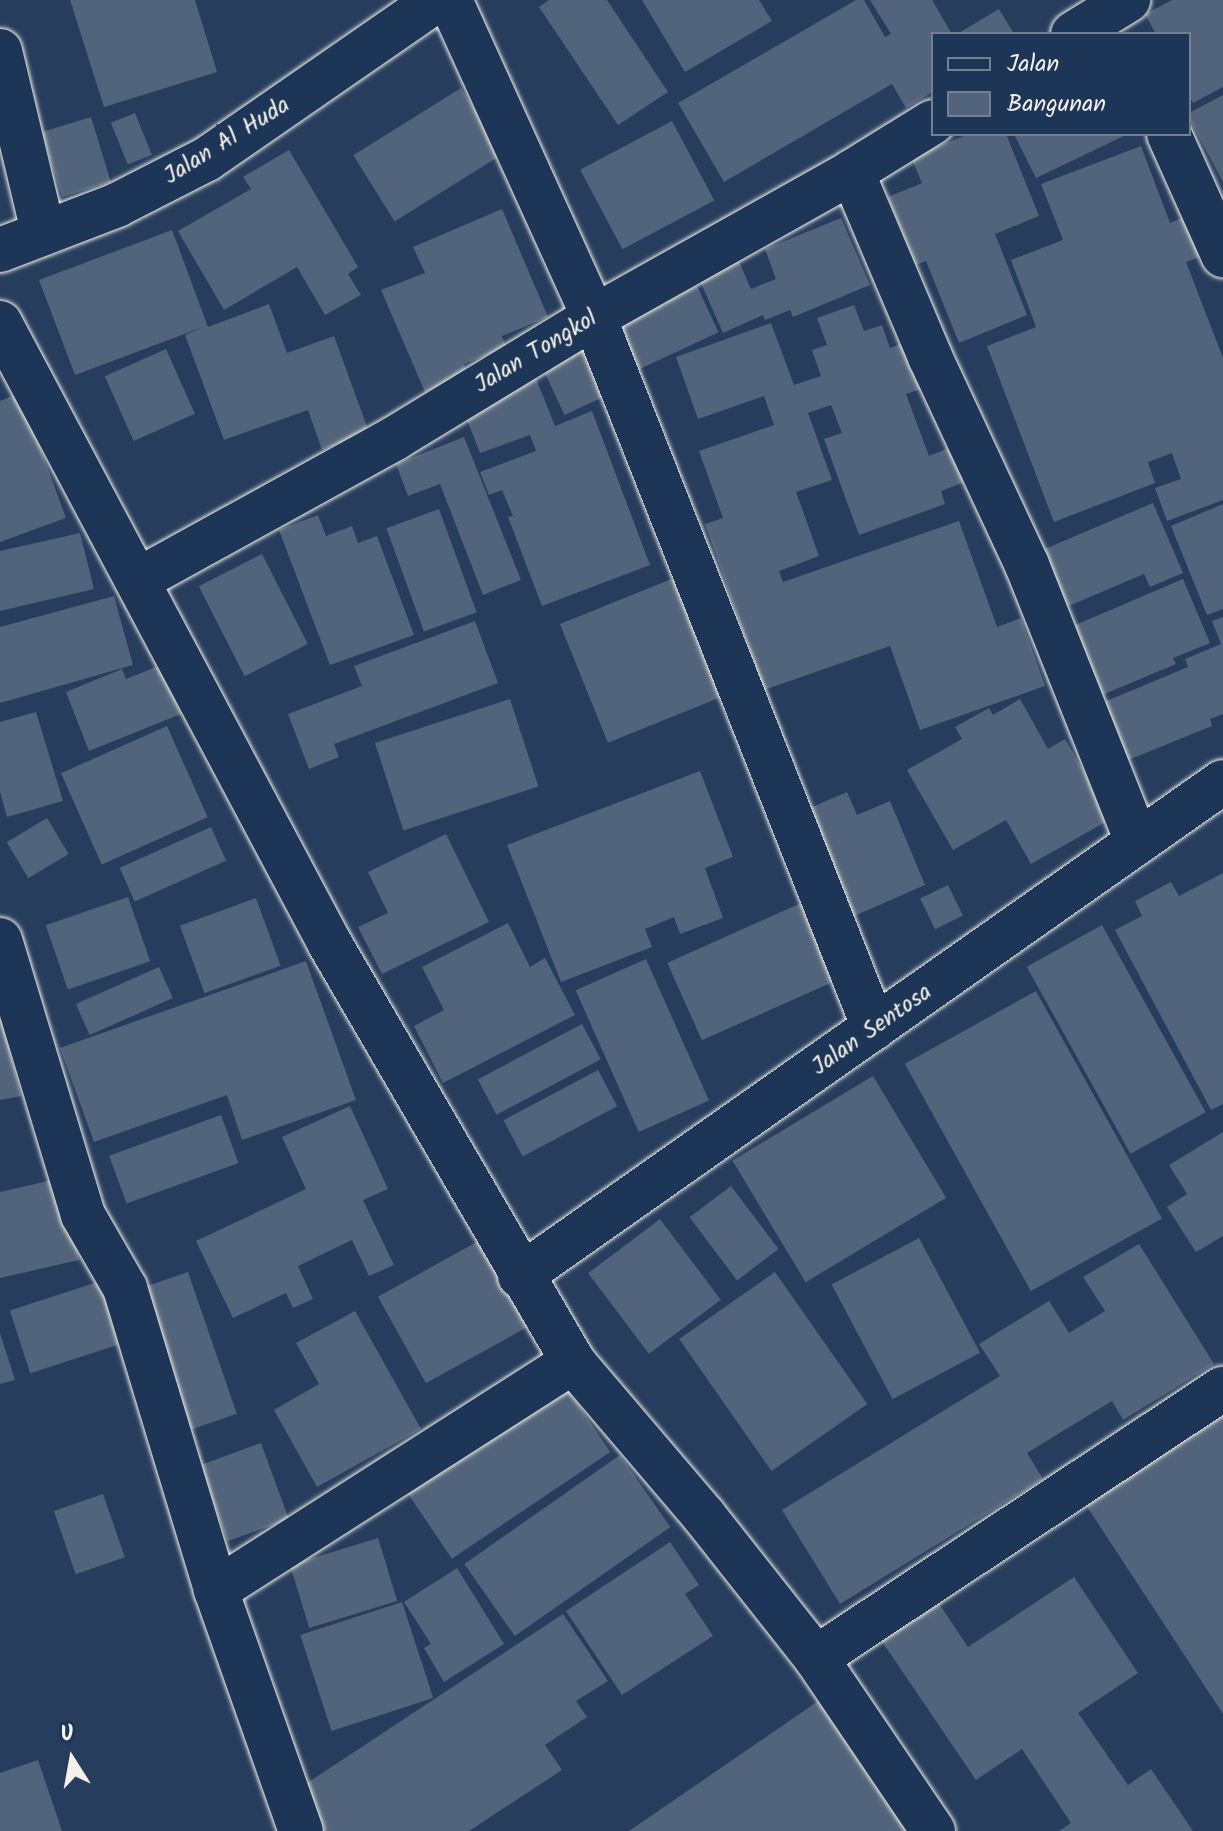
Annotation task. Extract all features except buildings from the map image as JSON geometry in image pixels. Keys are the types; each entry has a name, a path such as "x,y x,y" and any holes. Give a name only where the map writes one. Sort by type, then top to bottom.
{"street":[{"name":"Jalan Al Huda","path":"0,250 117,205 207,159 437,0"},
{"path":"450,0 594,317 874,1028"},
{"path":"1078,32 1122,14"},
{"path":"0,51 43,231"},
{"name":"Jalan Tongkol","path":"138,580 395,438 594,317 852,172 931,123"},
{"path":"1170,136 1223,255"},
{"path":"852,172 930,357 1027,565 1137,842"},
{"path":"0,323 330,944 520,1276 573,1362 704,1516 816,1658 933,1831"},
{"name":"Jalan Sentosa","path":"520,1276 1223,782"},
{"path":"0,940 83,1215 125,1288 216,1590 301,1831"},
{"path":"216,1590 573,1362"},
{"path":"816,1658 1223,1389"}]}
